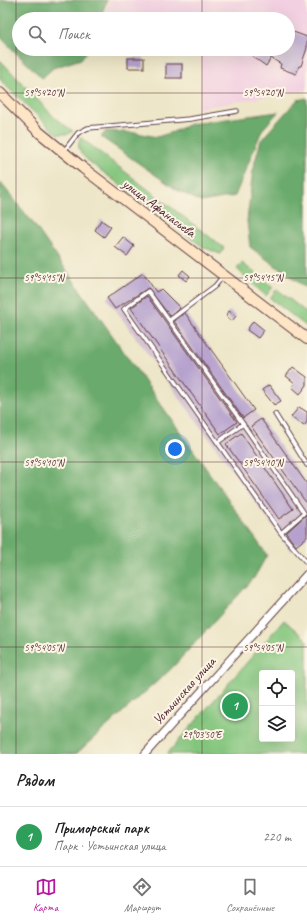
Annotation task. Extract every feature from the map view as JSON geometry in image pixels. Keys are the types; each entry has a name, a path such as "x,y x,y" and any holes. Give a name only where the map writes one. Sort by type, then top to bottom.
{"main road":[{"name":"улица Афанасьева","path":"0,93 39,132 63,152 307,339"}],"street":[{"name":"Устьинская улица","path":"144,754 306,579"}],"lane":[{"path":"63,152 78,133 88,128 190,119 237,111"},
{"path":"170,320 215,286 224,275"},
{"path":"281,532 304,513 170,320 148,291 124,309 281,532 307,563"},
{"path":"275,414 307,465"},
{"path":"218,442 243,424"}],"shaded area":[{"path":"110,0 307,0 307,90 200,108 197,106 201,97 201,60 199,56 295,56 295,12 105,12"},
{"path":"143,273 150,284 161,289 185,313 307,484 307,514 284,533 296,547 291,551 107,298"}],"green space":[{"path":"0,0 107,0 103,12 12,12 12,49 1,38"},
{"path":"19,56 83,56 81,59 53,68 42,78"},
{"path":"0,60 55,118 73,131 69,134 57,134 5,85 0,79"},
{"path":"307,98 307,289 250,247 247,221 253,169 261,140 297,100"},
{"path":"278,112 262,130 235,196 201,202 177,190 101,137 106,131 137,133 157,137 173,132 190,124"},
{"path":"80,137 224,248 220,254 203,247 87,160 79,150"},
{"path":"0,182 33,223 267,555 254,578 172,668 76,754 0,754"},
{"path":"242,263 273,287 266,296 237,269"},
{"path":"277,289 307,313 307,327 270,298"},
{"path":"284,620 307,640 307,754 167,754"}],"building":[{"path":"295,33 307,37 307,48 301,66 299,66 296,74 280,68 281,64 271,58 266,66 252,56 295,56"},
{"path":"128,58 144,58 144,68 128,68"},
{"path":"166,64 182,64 182,78 166,78"},
{"path":"101,220 111,227 104,237 95,230"},
{"path":"123,237 134,246 127,256 115,247"},
{"path":"183,270 190,276 186,281 179,275"},
{"path":"143,273 156,292 161,289 180,308 170,316 148,288 115,309 107,298"},
{"path":"147,296 237,422 220,434 131,308"},
{"path":"229,311 236,316 232,321 226,316"},
{"path":"185,313 254,410 243,418 174,321"},
{"path":"253,321 264,330 258,338 247,330"},
{"path":"293,367 307,377 307,385 300,394 292,387 295,383 286,376"},
{"path":"269,385 281,401 274,405 262,390"},
{"path":"299,407 307,412 307,422 304,426 291,417"},
{"path":"261,419 307,484 307,504 251,426"},
{"path":"241,433 293,509 279,519 226,444"},
{"path":"307,514 307,537 296,546 286,533"}],"place":[{"name":"Приморский парк","path":"235,706"}]}
